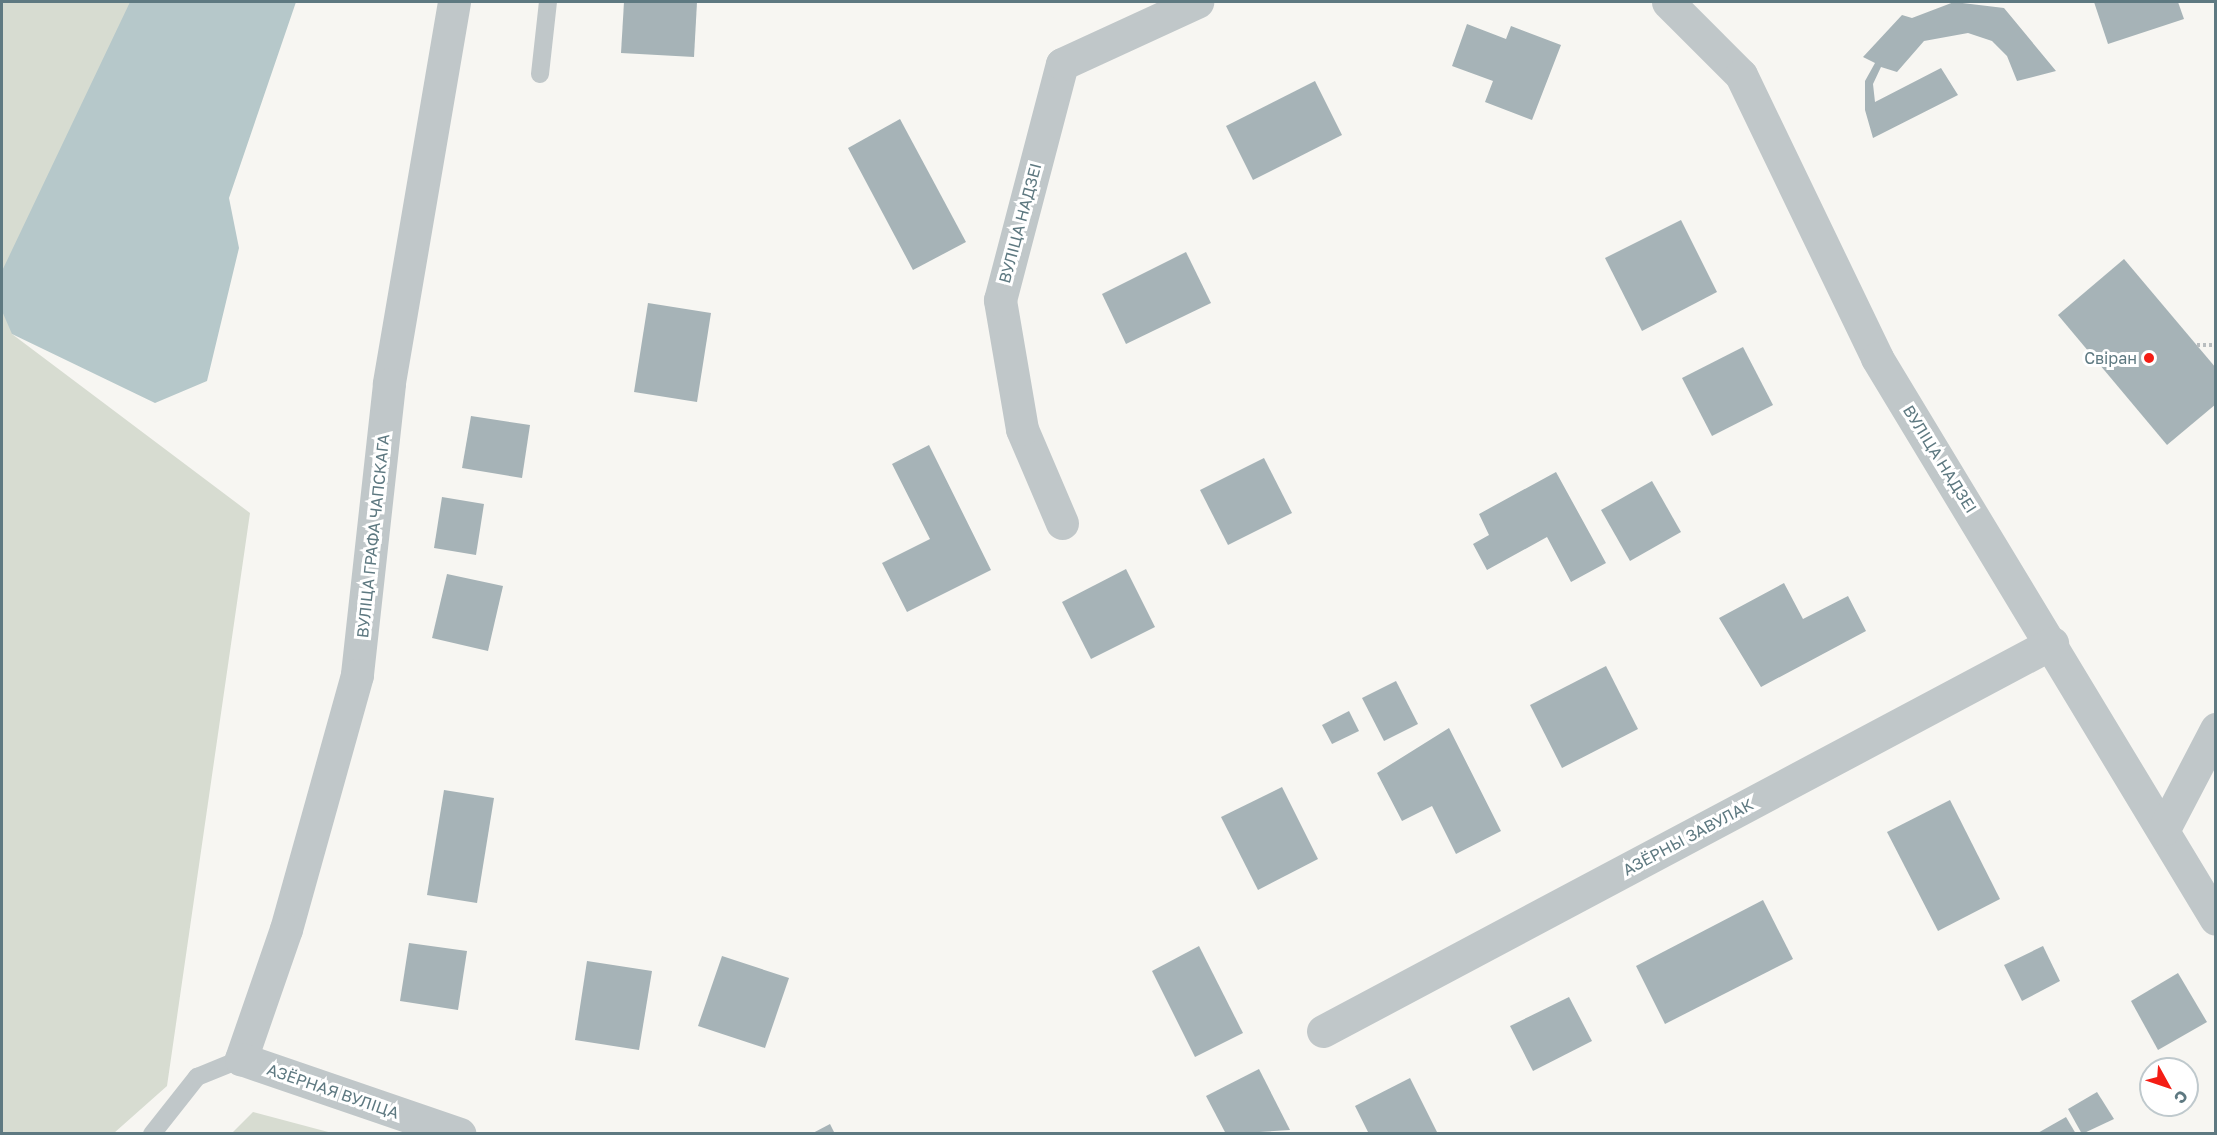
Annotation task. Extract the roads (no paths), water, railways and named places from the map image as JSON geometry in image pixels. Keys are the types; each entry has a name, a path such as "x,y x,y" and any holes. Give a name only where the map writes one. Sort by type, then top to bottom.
{"street":[{"name":"ВУЛІЦА ГРАФА ЧАПСКАГА","path":"241,1059 286,929 357,675 389,384 454,2"},
{"name":"ВУЛІЦА НАДЗЕІ","path":"1062,524 1022,429 1000,300 1062,64 1197,2"},
{"name":"ВУЛІЦА НАДЗЕІ","path":"1668,2 1740,75 1877,358 2052,643 2216,919"},
{"name":"АЗЁРНЫ ЗАВУЛАК","path":"1323,1031 2052,643"},
{"path":"2164,829 2216,729"},
{"name":"АЗЁРНАЯ ВУЛІЦА","path":"241,1059 460,1134"}],"lane":[{"path":"540,74 548,2"},
{"path":"152,1134 197,1077 241,1059"}],"place":[{"name":"Свіран","path":"2149,358"}]}
